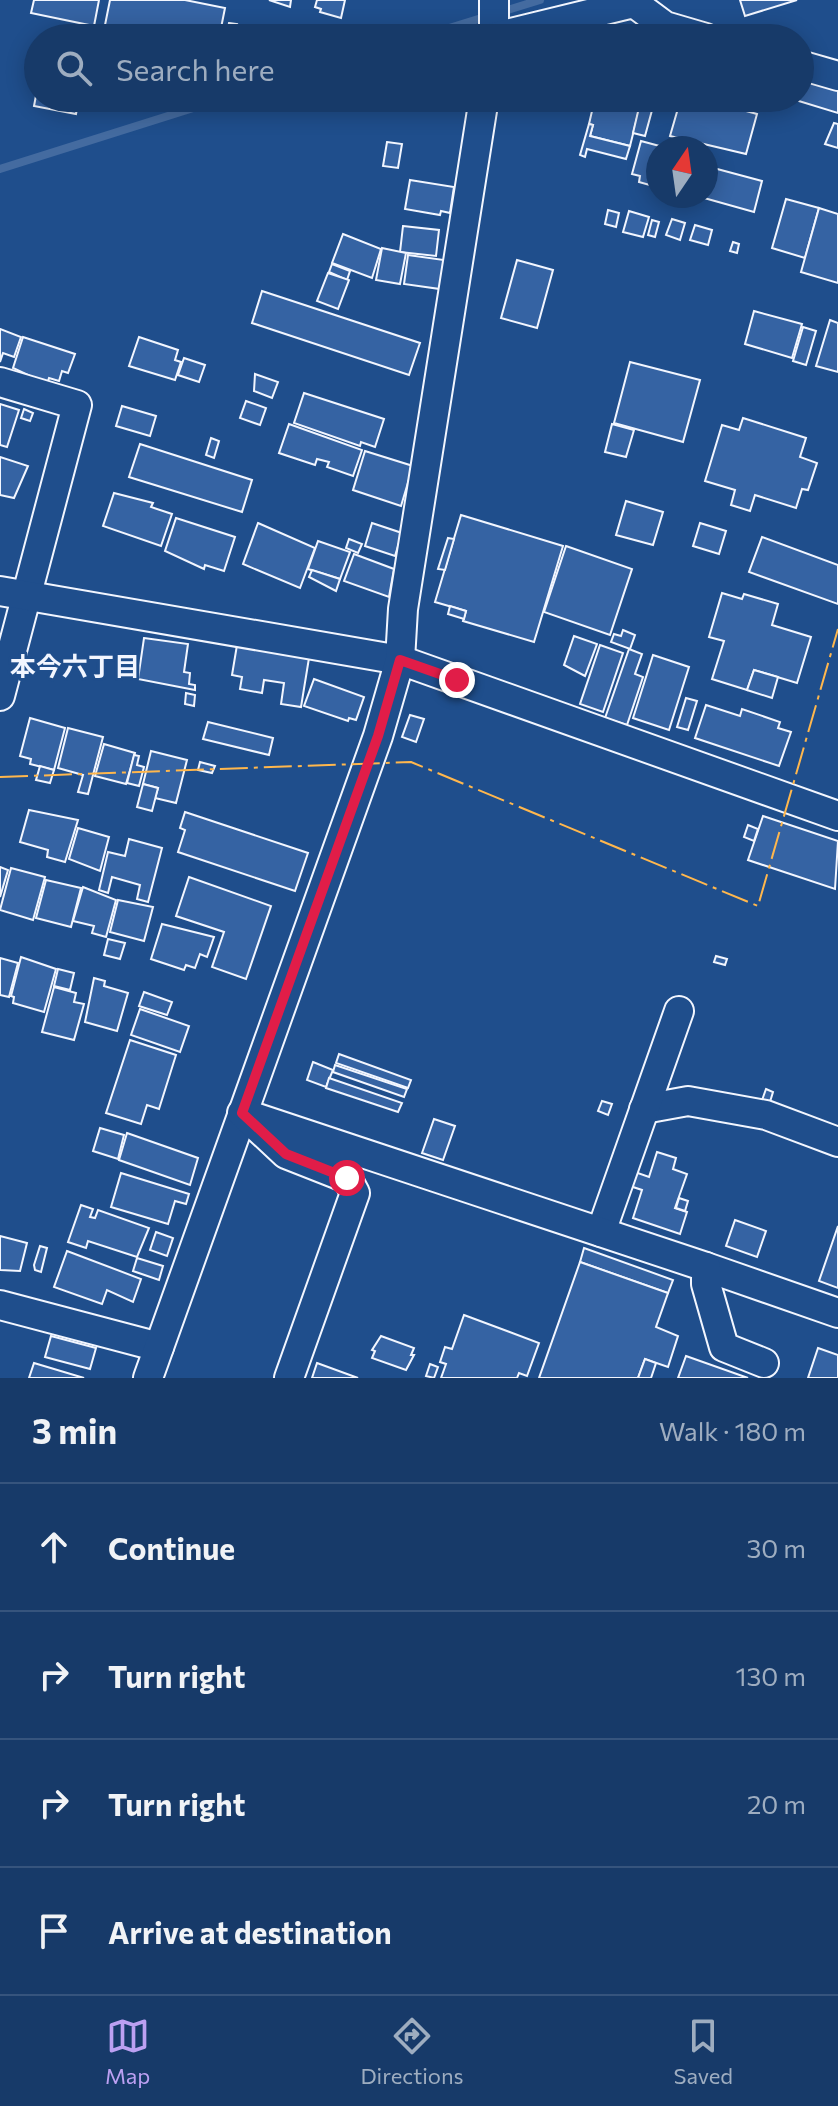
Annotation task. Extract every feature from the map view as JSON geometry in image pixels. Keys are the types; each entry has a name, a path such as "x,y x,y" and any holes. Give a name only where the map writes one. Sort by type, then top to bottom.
{"street":[{"path":"494,0 494,24"},
{"path":"550,24 634,3 662,24"},
{"path":"814,69 838,76"},
{"path":"148,1378 378,736 400,660 403,609 482,112"},
{"path":"0,382 77,405 14,593 0,696"},
{"path":"14,593 400,660 838,816"},
{"path":"601,1232 679,1011"},
{"path":"644,1109 688,1101 766,1115 838,1142"},
{"path":"242,1113 838,1313"},
{"path":"242,1113 286,1154 347,1178 355,1193 289,1378"},
{"path":"706,1267 706,1284 724,1347 764,1363"},
{"path":"0,1305 159,1347"}],"building":[{"path":"34,0 99,0 94,24 31,13"},
{"path":"110,0 185,0 225,8 222,24 105,24"},
{"path":"269,0 291,0 290,7"},
{"path":"317,0 345,0 341,18 320,12 321,9 315,7"},
{"path":"740,0 797,0 745,16"},
{"path":"814,81 838,88 838,113 814,106"},
{"path":"592,112 638,112 630,146 590,136 593,125 589,124"},
{"path":"638,112 652,112 645,136 633,133"},
{"path":"677,112 757,114 746,154 718,147 718,136 670,136"},
{"path":"834,123 838,124 838,148 825,144"},
{"path":"589,124 593,125 590,136 630,146 626,159 587,149 585,157 580,155"},
{"path":"641,141 646,142 646,184 639,182 640,176 632,174"},
{"path":"387,142 402,144 398,168 383,166"},
{"path":"718,169 762,181 754,212 718,202"},
{"path":"410,180 454,187 450,213 441,211 440,215 405,209"},
{"path":"786,199 819,208 805,258 772,248"},
{"path":"819,208 838,214 838,283 801,272"},
{"path":"608,210 619,213 616,227 605,224"},
{"path":"629,211 649,217 643,237 623,232"},
{"path":"672,219 685,223 680,240 666,235"},
{"path":"652,220 659,222 655,237 648,235"},
{"path":"695,225 712,230 708,245 690,240"},
{"path":"403,226 439,230 436,256 400,252"},
{"path":"343,234 381,249 372,278 332,263"},
{"path":"733,242 739,244 737,253 730,251"},
{"path":"382,248 406,253 400,284 376,280"},
{"path":"408,255 444,260 440,289 404,284"},
{"path":"517,260 553,270 537,328 501,318"},
{"path":"332,264 350,271 347,280 329,272"},
{"path":"328,273 349,280 338,309 317,301"},
{"path":"262,291 420,343 409,375 252,323"},
{"path":"754,311 802,324 792,358 745,344"},
{"path":"830,320 838,323 838,372 816,366"},
{"path":"803,327 816,331 806,365 793,361"},
{"path":"0,329 21,337 14,357 3,353 0,362"},
{"path":"23,337 75,354 68,373 62,371 59,381 49,378 47,384 13,368"},
{"path":"139,337 178,350 175,360 181,362 175,380 129,366"},
{"path":"184,358 205,365 199,382 178,375"},
{"path":"630,362 700,380 683,442 614,423"},
{"path":"255,374 278,382 272,398 254,391"},
{"path":"304,393 384,419 375,447 361,442 360,446 294,423"},
{"path":"246,401 266,408 260,425 240,418"},
{"path":"0,404 19,410 7,447 0,445"},
{"path":"122,406 156,416 150,436 116,426"},
{"path":"24,409 33,413 30,421 21,418"},
{"path":"743,418 806,438 800,457 817,463 808,490 802,489 796,508 755,495 750,511 731,505 735,490 705,481 722,425 739,430"},
{"path":"289,424 362,450 353,476 327,467 329,462 317,459 315,465 279,453"},
{"path":"612,424 634,430 626,457 605,452"},
{"path":"211,438 219,441 214,458 206,455"},
{"path":"140,444 252,480 242,512 129,477"},
{"path":"365,451 413,466 401,506 353,490"},
{"path":"0,457 28,466 14,498 0,495"},
{"path":"114,493 153,503 151,507 172,514 161,546 103,526"},
{"path":"626,501 663,512 653,545 616,535"},
{"path":"461,515 563,546 534,642 463,621 466,611 435,602"},
{"path":"176,518 235,537 224,571 205,565 204,569 165,551"},
{"path":"258,523 315,548 300,588 243,564"},
{"path":"372,523 402,533 395,556 365,546"},
{"path":"700,523 726,531 719,554 693,546"},
{"path":"762,537 838,565 838,604 749,572"},
{"path":"448,538 454,539 445,570 438,569"},
{"path":"349,539 362,544 358,553 346,548"},
{"path":"318,541 350,552 340,579 308,569"},
{"path":"566,546 632,569 610,635 544,612"},
{"path":"354,554 394,569 389,597 344,581"},
{"path":"312,570 340,579 336,591 309,577"},
{"path":"722,593 742,599 744,594 778,604 772,625 811,637 797,683 754,670 747,690 712,679 724,641 709,637"},
{"path":"450,606 466,611 464,619 448,614"},
{"path":"623,630 635,635 630,649 611,642 614,634 621,636"},
{"path":"574,636 597,644 585,676 564,665"},
{"path":"144,638 188,644 184,672 190,673 189,684 195,685 195,690 138,679"},
{"path":"237,645 309,658 301,707 281,704 284,683 264,680 262,693 240,689 242,677 232,675"},
{"path":"600,645 623,653 603,712 580,704"},
{"path":"629,649 642,654 635,674 643,677 627,725 605,718"},
{"path":"653,655 689,667 669,730 633,718"},
{"path":"754,670 778,677 772,698 747,690"},
{"path":"314,679 364,697 356,720 349,718 348,721 304,706"},
{"path":"186,693 195,695 194,706 185,704"},
{"path":"686,698 697,701 688,730 677,727"},
{"path":"706,705 740,716 742,709 780,722 778,728 791,732 779,766 695,738"},
{"path":"410,715 424,719 416,742 402,737"},
{"path":"30,718 65,728 54,770 30,764 31,759 20,756"},
{"path":"208,722 273,738 269,755 203,739"},
{"path":"68,728 103,737 88,794 78,792 83,775 58,768"},
{"path":"104,744 135,753 126,784 95,776"},
{"path":"151,751 187,760 176,803 155,798 158,788 143,784"},
{"path":"134,755 139,756 137,765 144,767 139,786 127,783"},
{"path":"200,762 215,766 212,773 198,770"},
{"path":"40,766 54,770 50,783 36,780"},
{"path":"143,784 158,788 152,811 137,807"},
{"path":"29,810 78,820 65,862 47,857 48,850 20,842"},
{"path":"185,812 308,853 295,891 178,852 185,830 180,828"},
{"path":"763,816 838,841 835,889 748,860"},
{"path":"748,825 758,829 754,841 744,837"},
{"path":"78,828 109,837 100,871 69,859"},
{"path":"129,839 162,848 148,902 137,899 140,885 112,877 108,893 99,890 108,852 125,856"},
{"path":"0,867 8,870 0,897"},
{"path":"11,868 45,877 33,920 0,910"},
{"path":"189,877 271,906 246,979 212,967 224,932 176,916"},
{"path":"46,880 81,888 71,927 36,918"},
{"path":"83,887 116,900 106,937 92,933 94,926 73,921"},
{"path":"118,900 153,907 144,941 110,932"},
{"path":"162,924 214,937 207,957 200,954 195,968 186,965 184,970 151,959"},
{"path":"108,939 125,943 120,959 104,955"},
{"path":"716,956 727,959 725,965 714,962"},
{"path":"21,957 56,969 44,1012 13,1003 14,997 11,996"},
{"path":"0,958 18,963 9,997 0,995"},
{"path":"58,969 74,973 70,990 54,986"},
{"path":"94,978 105,981 104,986 128,993 117,1031 85,1022"},
{"path":"54,987 76,993 74,1002 84,1004 74,1040 42,1032"},
{"path":"144,992 172,1002 167,1015 139,1006"},
{"path":"140,1009 189,1026 180,1052 131,1035"},
{"path":"130,1040 176,1055 159,1109 147,1105 141,1124 106,1113"},
{"path":"339,1054 411,1080 408,1088 336,1063"},
{"path":"313,1062 333,1070 326,1087 307,1080"},
{"path":"335,1065 407,1089 404,1097 333,1072"},
{"path":"329,1078 402,1103 398,1112 326,1088"},
{"path":"766,1089 773,1092 769,1105 761,1103"},
{"path":"602,1101 612,1104 608,1115 598,1111"},
{"path":"434,1119 455,1126 443,1160 422,1153"},
{"path":"100,1128 124,1135 118,1159 93,1151"},
{"path":"127,1133 198,1158 190,1185 119,1160"},
{"path":"657,1152 676,1158 673,1169 687,1174 675,1208 687,1212 680,1234 633,1218 642,1190 630,1186 635,1172 649,1177"},
{"path":"121,1173 189,1194 186,1204 175,1201 168,1224 111,1207"},
{"path":"679,1198 688,1201 685,1211 676,1208"},
{"path":"81,1205 93,1209 90,1217 95,1218 98,1210 149,1228 137,1257 88,1241 86,1248 68,1242"},
{"path":"735,1220 766,1231 757,1257 726,1246"},
{"path":"838,1226 838,1288 819,1281"},
{"path":"156,1232 173,1238 167,1256 150,1250"},
{"path":"0,1236 27,1243 20,1271 0,1270"},
{"path":"40,1246 47,1248 41,1272 35,1270 34,1265"},
{"path":"584,1248 673,1280 668,1293 580,1262"},
{"path":"67,1251 141,1279 133,1302 107,1290 102,1304 54,1287"},
{"path":"137,1258 163,1266 159,1280 133,1271"},
{"path":"580,1262 668,1293 656,1327 678,1336 668,1367 645,1359 638,1378 539,1378"},
{"path":"464,1315 539,1343 527,1376 519,1373 517,1378 441,1378 446,1364 440,1362 445,1347 452,1349"},
{"path":"51,1336 96,1348 90,1369 45,1357"},
{"path":"381,1336 414,1348 406,1370 372,1358 375,1351 372,1350"},
{"path":"818,1348 838,1355 838,1378 808,1378"},
{"path":"686,1356 748,1378 678,1378"},
{"path":"645,1359 656,1363 651,1378 638,1378"},
{"path":"34,1363 84,1378 29,1378"},
{"path":"317,1363 358,1378 312,1378"},
{"path":"430,1364 438,1367 434,1378 426,1376"}],"waterway":[{"path":"462,24 540,0"},
{"path":"0,169 181,112"}],"power":[{"path":"0,777 411,762 758,906 838,629"}],"district":[{"name":"本今六丁目","path":"75,667"}],"route":[{"path":"347,1178 286,1154 242,1113 378,736 400,660 457,680"}]}
